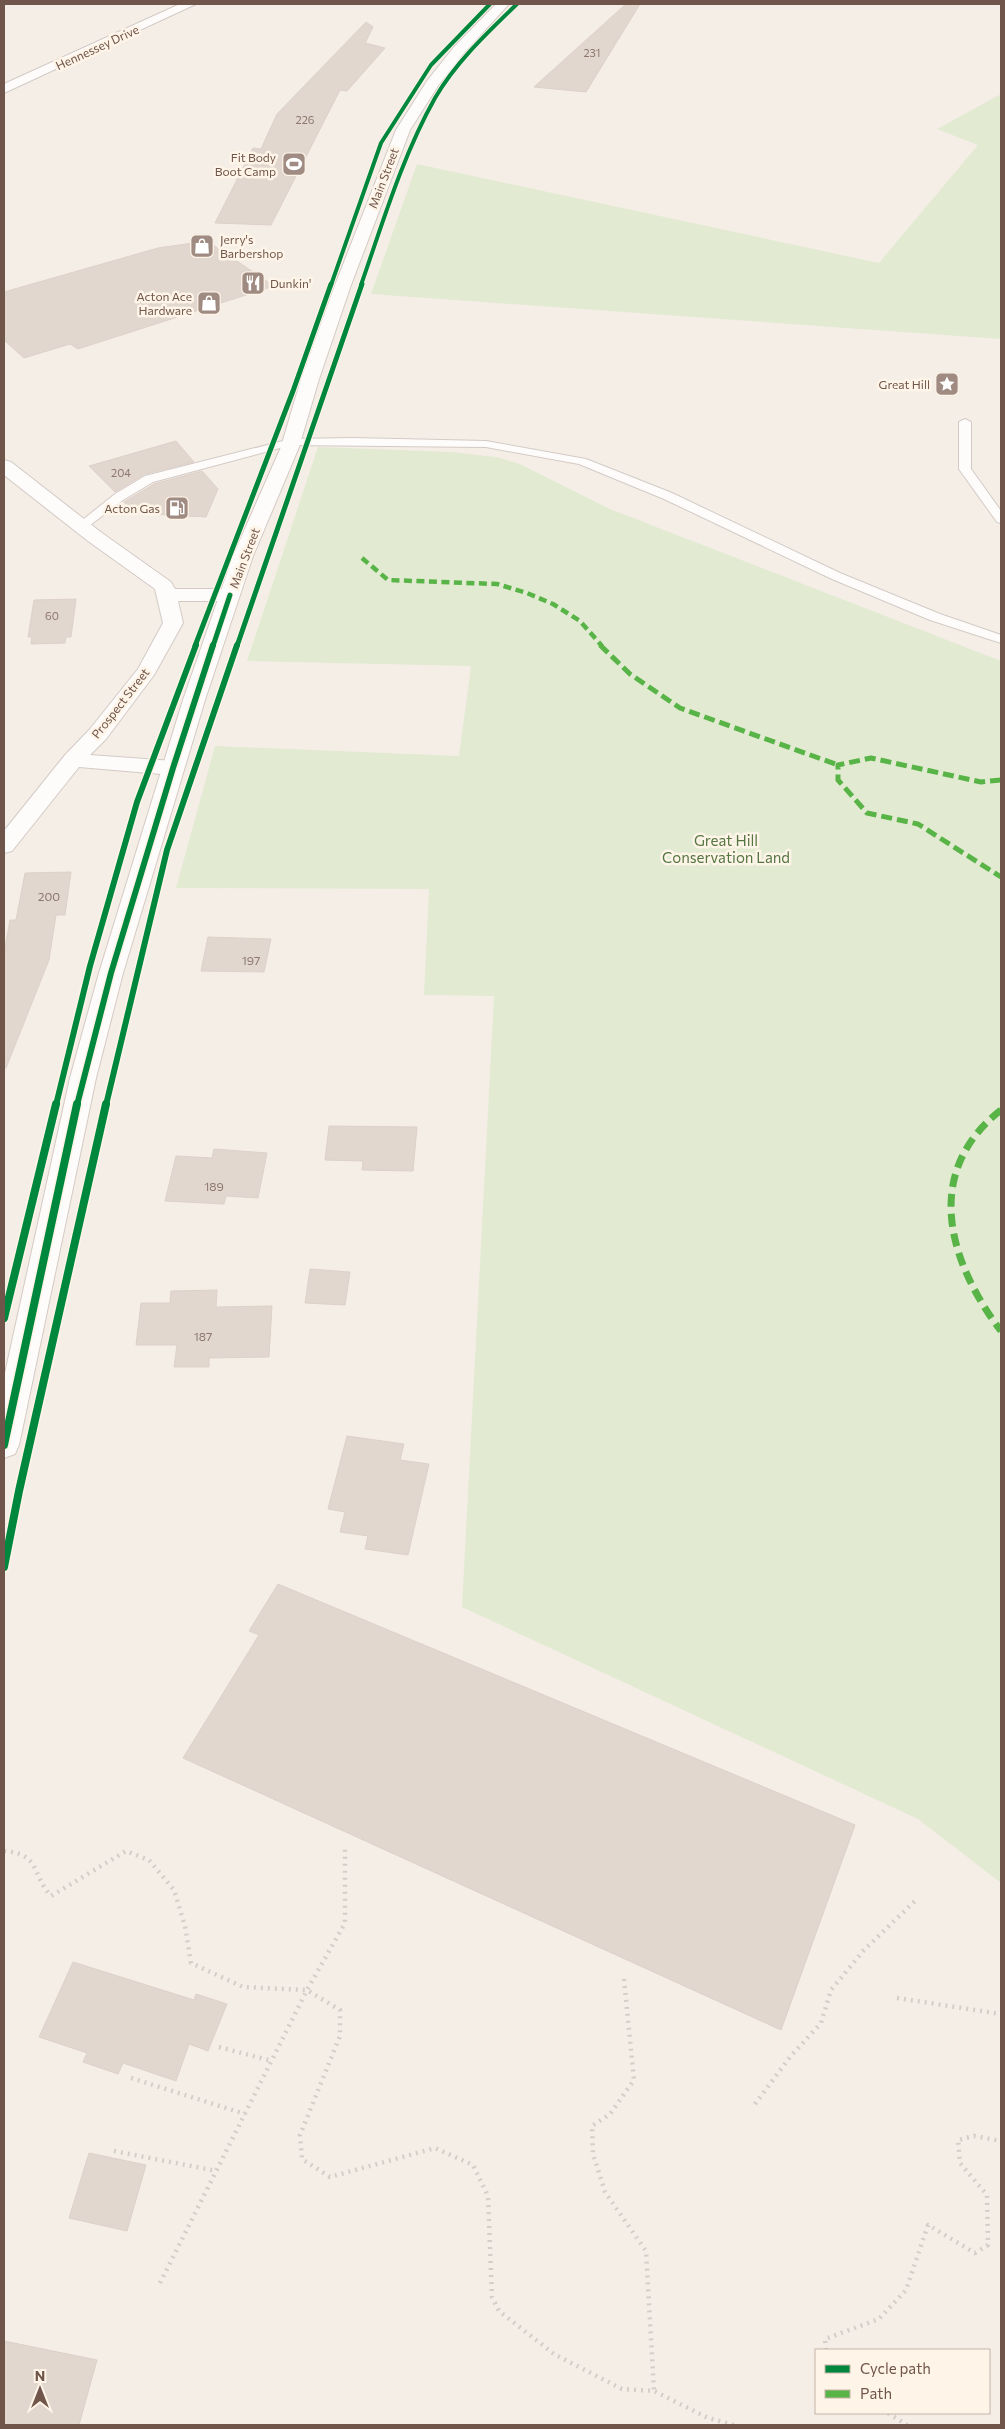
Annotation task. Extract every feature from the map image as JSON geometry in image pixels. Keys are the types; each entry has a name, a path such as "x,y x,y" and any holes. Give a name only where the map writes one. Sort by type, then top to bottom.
{"main road":[{"name":"Hennessey Drive","path":"4,89 190,4"},
{"name":"Main Street","path":"4,1445 83,1078 111,973 173,768 243,556 291,442 310,379 343,286 389,162 403,130 432,84 459,50 503,4"},
{"name":"Prospect Street","path":"4,466 81,526 164,586 172,623 146,671 98,734 73,760 4,846"},
{"path":"166,594 230,595"},
{"path":"73,760 173,768"}],"lane":[{"path":"966,422 966,469 1001,519"},
{"path":"81,526 119,496 149,479 291,442 352,441 486,444 582,461 668,496 836,576 935,617 1001,639"}],"path":[{"path":"160,2284 307,1990 345,1923 345,1847"},
{"path":"4,1851 18,1851 32,1860 42,1888 51,1896 126,1851 149,1860 174,1890 185,1926 191,1963 243,1987 307,1990 340,2010 340,2036 300,2135 302,2159 330,2177 435,2148 473,2165 488,2196 492,2297 499,2311 563,2358 622,2389 654,2391 708,2418 734,2425"},
{"path":"754,2104 790,2057 821,2023 831,1990 864,1950 917,1899"},
{"path":"624,1979 634,2080 614,2110 592,2126 593,2154 605,2192 646,2251 654,2391"},
{"path":"897,1998 1001,2014"},
{"path":"219,2047 272,2061"},
{"path":"131,2078 246,2114"},
{"path":"826,2349 825,2339 880,2319 906,2290 928,2226 975,2253 988,2245 987,2195 960,2163 958,2140 974,2136 1001,2142"},
{"path":"114,2150 217,2170"},
{"path":"890,2414 907,2425"}],"green space":[{"path":"1001,94 1001,339 371,294 417,164 879,263 978,145 937,129"},
{"name":"Great Hill Conservation Land","path":"318,447 452,452 496,457 520,464 610,509 1001,661 1001,1883 918,1819 462,1607 494,996 424,995 429,889 176,888 215,746 459,756 471,666 247,661"}],"building":[{"path":"626,4 640,4 586,92 534,87"},
{"path":"366,22 373,27 365,43 385,48 347,91 340,90 271,225 215,223 253,148 261,149 277,114"},
{"path":"207,241 274,286 78,349 70,344 24,358 4,340 4,292 158,248"},
{"path":"176,441 194,462 145,474 115,492 89,466"},
{"path":"202,471 218,489 206,517 135,513 124,502 154,484"},
{"path":"76,599 71,637 66,637 65,643 31,644 32,637 28,637 34,600"},
{"path":"71,872 65,915 56,915 49,960 6,1068 4,1068 4,953 10,920 16,920 25,873"},
{"path":"208,937 271,939 264,972 201,971"},
{"path":"329,1126 417,1127 413,1171 362,1170 363,1161 325,1160"},
{"path":"214,1149 267,1153 258,1198 226,1196 224,1204 165,1201 176,1156 212,1158"},
{"path":"310,1269 350,1272 345,1305 305,1303"},
{"path":"217,1290 216,1307 272,1306 269,1357 209,1358 209,1367 174,1367 177,1345 136,1345 141,1303 170,1303 171,1291"},
{"path":"347,1436 404,1444 400,1460 429,1464 408,1555 365,1549 368,1536 340,1532 345,1512 328,1509"},
{"path":"278,1584 855,1825 781,2030 183,1758 259,1635 249,1631"},
{"path":"73,1962 194,2000 196,1994 227,2004 208,2051 189,2044 176,2081 123,2063 118,2074 83,2062 87,2053 39,2037"},
{"path":"89,2153 146,2165 127,2231 69,2218"},
{"path":"4,2341 97,2360 79,2425 4,2425"}],"marked path":[{"path":"362,558 388,580 497,584 527,593 553,604 580,621 593,638 630,674 680,708 838,765"},
{"path":"1001,780 981,782 871,758 838,765 838,780 867,813 918,824 1001,877"},
{"path":"1001,1110 976,1133 965,1149 954,1190 951,1214 955,1245 965,1271 977,1296 1001,1331"}],"cycle path":[{"path":"4,1318 90,966 137,802 166,723 293,391 381,143 431,65 490,4"},
{"path":"4,1567 19,1491 104,1113 167,850 403,163 436,97 472,48 517,4"},
{"path":"4,1445 83,1078 111,973 173,768 230,595"}],"place":[{"name":"Fit Body Boot Camp","path":"294,164"},
{"name":"Jerry's Barbershop","path":"202,246"},
{"name":"Dunkin'","path":"253,283"},
{"name":"Acton Ace Hardware","path":"209,303"},
{"name":"Great Hill","path":"947,384"},
{"name":"Acton Gas","path":"177,508"}]}
